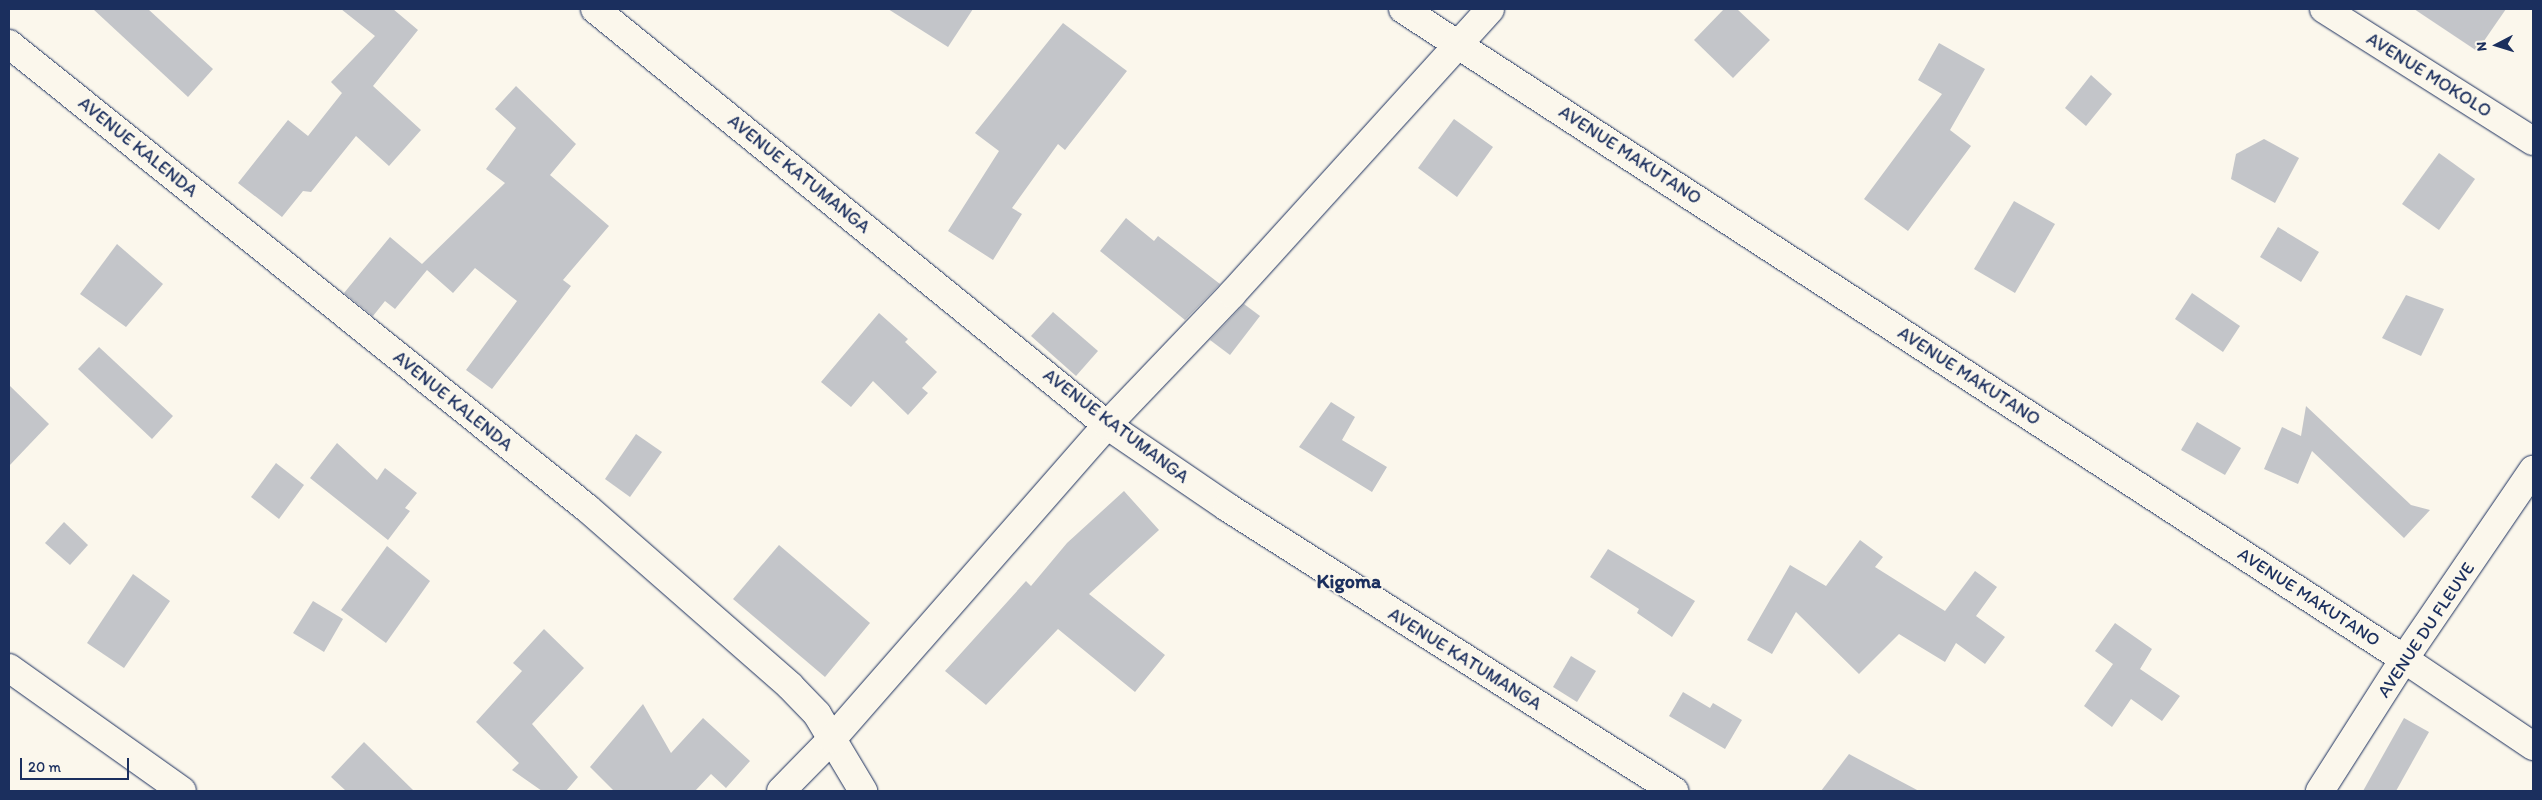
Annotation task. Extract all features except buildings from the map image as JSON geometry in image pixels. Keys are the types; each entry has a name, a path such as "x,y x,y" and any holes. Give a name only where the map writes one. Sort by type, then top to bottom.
{"street":[{"name":"AVENUE KATUMANGA","path":"595,9 1107,425 1227,508 1674,791"},
{"name":"AVENUE MAKUTANO","path":"1403,9 2404,659 2533,746"},
{"path":"781,791 832,739 1107,425 1225,302 1490,9"},
{"name":"AVENUE MOKOLO","path":"2324,9 2533,141"},
{"name":"AVENUE KALENDA","path":"9,44 587,508 790,686 817,714 863,791"},
{"name":"AVENUE DU FLEUVE","path":"2320,791 2404,659 2533,470"},
{"path":"9,668 182,791"}],"district":[{"name":"Kigoma","path":"1349,581"}]}
